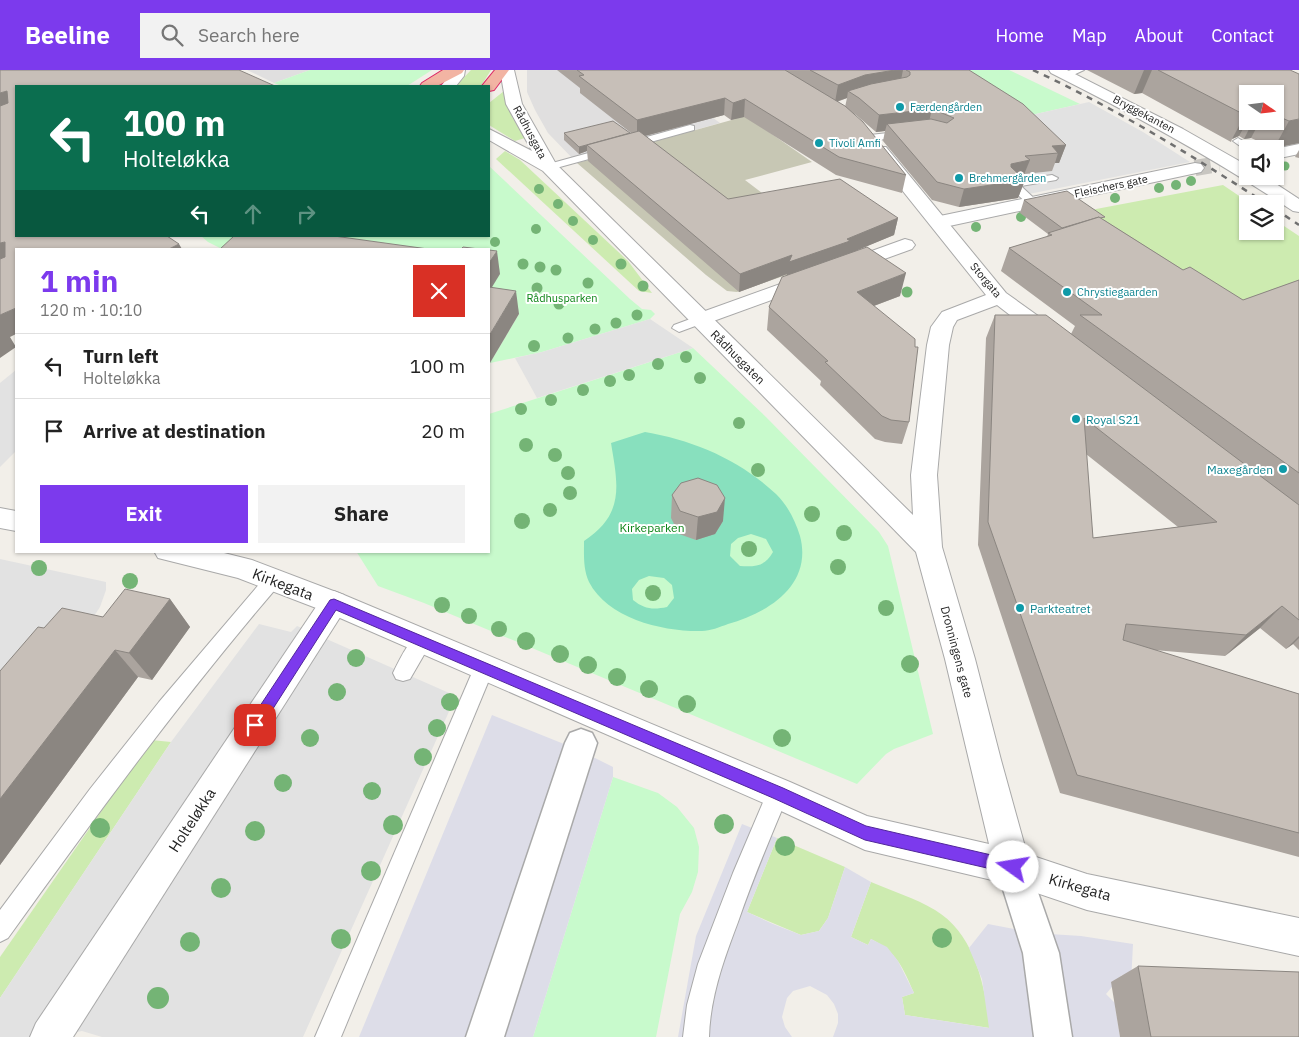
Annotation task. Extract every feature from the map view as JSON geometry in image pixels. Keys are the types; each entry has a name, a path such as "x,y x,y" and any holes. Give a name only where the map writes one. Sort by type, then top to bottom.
{"highway":[{"path":"428,85 448,72 458,70"},
{"path":"490,86 502,70"}],"street":[{"path":"449,85 457,76 458,70"},
{"name":"Rådhusgata","path":"508,70 514,104 549,167"},
{"name":"Bryggekanten","path":"1067,72 1239,170"},
{"name":"Storgata","path":"855,124 870,138 940,222 999,297 1074,353"},
{"name":"Rådhusgata","path":"492,138 549,167"},
{"path":"1284,152 1299,149"},
{"path":"1224,163 1239,160"},
{"name":"Rådhusgaten","path":"549,167 928,547"},
{"name":"Fleischers gate","path":"940,222 1033,203 1109,182 1168,170 1195,168"},
{"path":"1265,185 1299,208"},
{"path":"701,319 905,245"},
{"name":"Dronningens gate","path":"999,297 949,316 942,327 938,345 924,475 928,547 960,659 984,760 1013,867 1041,953 1053,1037"},
{"path":"0,518 15,520"},
{"name":"Kirkegata","path":"177,553 242,568 334,603 778,793 865,833 1013,867 1087,892 1299,937"},
{"name":"Holteløkka","path":"50,1037 334,603"},
{"path":"485,1037 581,743"}],"lane":[{"path":"549,167 690,128"},
{"path":"870,138 920,132"},
{"path":"1033,203 1012,184 1052,178"},
{"path":"679,328 701,319"},
{"path":"0,930 85,812 217,644 273,580"},
{"path":"403,673 422,641"},
{"path":"328,1037 484,668"},
{"path":"696,1037 696,1026 706,978 722,930 778,793"}],"shaded area":[{"path":"247,70 310,70 274,83"},
{"path":"527,70 670,70 674,89 720,123 577,163 548,133 535,110 527,92"},
{"path":"1089,102 1143,132 1190,162 1013,197 1011,167 1059,162 1014,119"},
{"path":"746,116 812,162 745,180 771,200 824,262 737,292 727,291 706,275 577,163"},
{"path":"650,319 693,348 537,398 515,358 542,352"},
{"path":"15,371 15,452 0,467 0,383"},
{"path":"0,559 106,582 106,590 100,607 88,625 0,733"},
{"path":"259,624 291,632 297,626 456,696 303,1037 102,1037 82,1031 54,1037 0,1037 0,998 171,742"},
{"path":"492,715 579,750 613,767 613,777 533,1037 359,1037"},
{"path":"742,824 777,838 747,912 773,924 801,935 819,931 828,918 845,867 871,882 851,937 868,945 871,939 887,947 898,961 914,993 902,997 905,1015 989,1028 982,979 969,948 988,924 1034,933 1081,936 1133,944 1131,983 1122,975 1106,994 1117,1005 1115,1005 1120,1037 833,1037 838,1023 838,1014 834,1004 827,995 810,986 793,991 787,998 782,1017 785,1027 792,1037 678,1037 696,936"}],"green space":[{"path":"310,70 432,70 409,85 279,85 274,83"},
{"path":"471,70 491,70 482,85 457,85"},
{"path":"911,70 1009,70 1080,104 1014,119"},
{"path":"504,91 512,117 525,138 515,141 490,126 490,102"},
{"path":"505,151 520,160 628,261 652,293 639,291 496,159"},
{"name":"Rådhusparken","path":"490,167 630,299 642,309 651,310 655,314 650,319 542,352 490,363 519,314 490,309 490,248 220,248 202,237 490,237"},
{"path":"1223,185 1239,196 1239,240 1284,240 1284,226 1299,236 1299,315 1272,325 1075,213"},
{"name":"Kirkeparken","path":"693,348 766,417 879,532 888,546 933,734 886,754 857,784 424,603 378,586 357,553 490,553 490,414"},
{"path":"645,432 681,440 715,453 747,471 776,494 788,508 796,524 802,553 800,569 784,594 758,612 743,619 705,631 687,631 655,626 638,621 609,605 598,595 587,577 584,562 584,541 597,531 606,520 616,498 616,472 611,443","holes":["751,534 766,539 773,552 760,565 740,566 730,556 731,544 738,538","649,576 664,578 672,585 674,598 667,607 649,608 633,600 632,589 639,580"]},
{"path":"151,740 171,742 0,998 0,957"},
{"path":"613,777 658,793 677,807 694,828 699,847 698,872 692,892 680,914 656,1037 533,1037"},
{"path":"777,838 845,867 828,918 819,931 801,935 747,912"},
{"path":"871,882 935,910 949,920 960,933 976,962 985,995 990,1028 905,1015 902,997 914,993 898,961 887,949 871,939 868,945 851,937"}],"building":[{"path":"0,70 239,70 273,85 15,85 15,237 168,237 179,244 171,248 15,248 15,308 0,315 0,259 5,257 5,242 0,243 0,106 8,103 7,91 0,93"},
{"path":"577,70 785,70 845,106 863,122 906,175 839,157 745,99 733,103 725,98 637,120 579,76 584,75"},
{"path":"810,70 895,70 865,75 838,85"},
{"path":"906,70 969,70 1023,104 1066,145 1052,146 1058,153 1025,156 1030,160 1011,164 1011,167 1025,180 964,189 937,182 887,124 931,119 947,123 954,118 932,109 879,115 848,91 871,84 907,77 910,75 910,72"},
{"path":"1158,70 1290,70 1299,74 1299,119 1289,121 1284,119 1284,85 1239,85 1239,112"},
{"path":"613,121 630,133 579,147 564,133"},
{"path":"639,131 728,199 840,179 898,218 847,239 850,241 789,262 792,255 740,274 587,145"},
{"path":"1067,191 1105,217 1062,228 1024,200"},
{"path":"1099,217 1183,270 1190,267 1243,300 1299,280 1299,473 1080,315 1102,315 1009,248 1052,235 1048,233"},
{"path":"233,237 341,237 421,248 221,248"},
{"path":"867,247 906,273 857,292 915,339 915,347 918,347 909,422 891,420 882,416 825,362 828,361 769,307 782,277"},
{"path":"490,250 497,251 490,262"},
{"path":"490,287 516,291 490,334"},
{"path":"995,315 1046,315 1299,505 1299,620 1282,606 1246,635 1126,624 1123,640 1299,694 1299,833 1077,775 988,522","holes":["1084,418 1217,522 1093,538"]},
{"path":"698,478 717,485 725,498 717,512 698,517 680,511 672,495 681,483"},
{"path":"125,589 170,599 129,653 115,650 0,799 0,671 38,627 44,628 62,608 103,617"},
{"path":"1138,966 1299,972 1299,1037 1151,1037"}],"tunnel":[{"path":"1195,168 1219,164"}],"railway":[{"path":"1033,70 1093,100 1152,133 1253,195"},
{"path":"1284,215 1299,225"}],"place":[{"name":"Færdengården","path":"900,107"},
{"name":"Tivoli Amfi","path":"819,143"},
{"name":"Brehmergården","path":"959,178"},
{"name":"Chrystiegaarden","path":"1067,292"},
{"name":"Royal S21","path":"1076,419"},
{"name":"Maxegården","path":"1283,469"},
{"name":"Parkteatret","path":"1020,608"}],"route":[{"path":"255,725 334,603 778,793 865,833 1013,867"}]}
